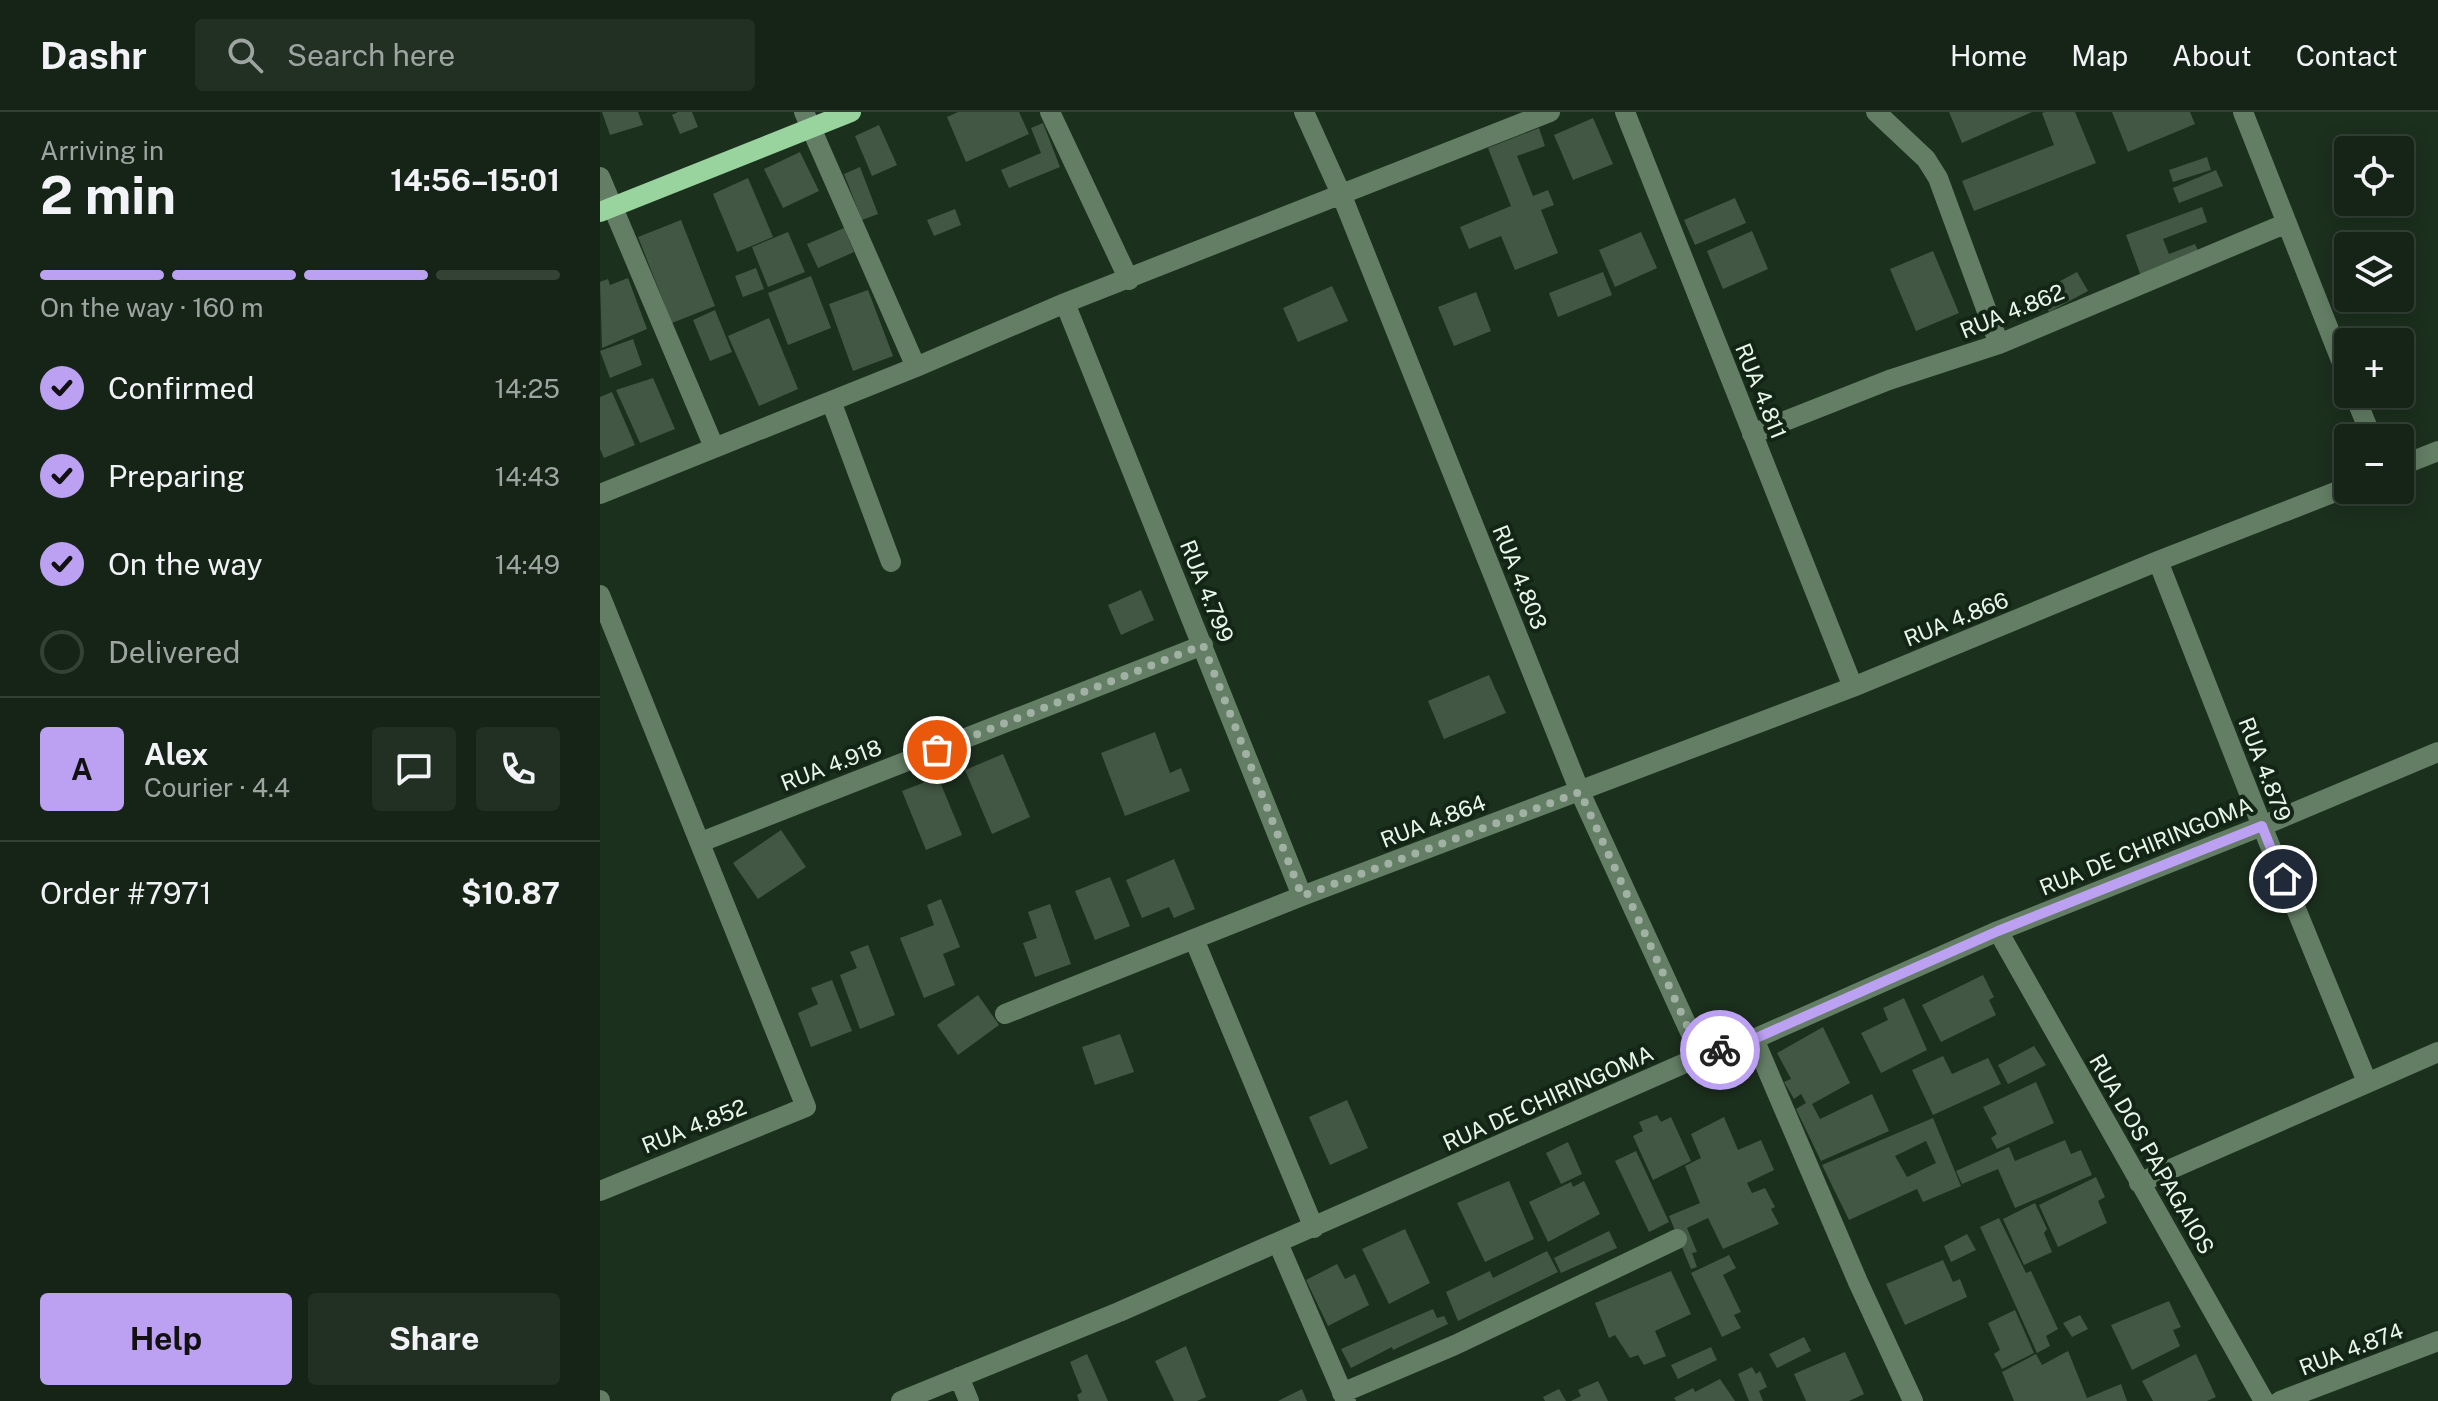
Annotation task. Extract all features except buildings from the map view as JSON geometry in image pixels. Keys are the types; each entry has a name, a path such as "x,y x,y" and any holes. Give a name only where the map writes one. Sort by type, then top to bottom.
{"main road":[{"path":"606,210 807,120 851,112"}],"street":[{"path":"1050,112 1129,280"},
{"name":"RUA 4.803","path":"1304,112 1342,196 1580,792 1701,1056"},
{"path":"600,494 916,367 1065,303 1550,112"},
{"name":"RUA 4.811","path":"1625,112 1853,687"},
{"path":"1876,112 1926,159 1938,178 1999,344"},
{"path":"2243,112 2334,342"},
{"path":"807,120 916,367"},
{"path":"600,177 606,210 714,447"},
{"name":"RUA 4.862","path":"1752,434 1889,380 1999,344 2287,223"},
{"name":"RUA 4.799","path":"1065,303 1302,896"},
{"path":"831,401 891,562"},
{"path":"2414,460 2438,451"},
{"name":"RUA 4.866","path":"1580,792 1853,687 2158,561 2334,492"},
{"name":"RUA 4.879","path":"2158,561 2367,1082"},
{"path":"600,595 607,634 701,842"},
{"name":"RUA 4.918","path":"701,842 1203,645"},
{"name":"RUA DE CHIRINGOMA","path":"901,1401 1314,1228 1701,1056 1754,1039 1998,931 2438,752"},
{"name":"RUA 4.864","path":"1005,1014 1302,896 1580,792"},
{"name":"RUA 4.852","path":"600,1191 806,1107 701,842"},
{"name":"RUA DOS PAPAGAIOS","path":"1998,931 2264,1401"},
{"path":"1194,939 1314,1228"},
{"path":"1754,1039 1858,1282 1913,1401"},
{"path":"2139,1183 2367,1082 2437,1056"},
{"path":"1278,1243 1344,1397 1677,1239"},
{"name":"RUA 4.874","path":"2280,1401 2438,1341"},
{"path":"959,1377 969,1401"}],"way so far":[{"path":"937,750 1203,645 1302,896 1580,792 1701,1056 1720,1050"}],"route":[{"path":"1720,1050 1754,1039 1998,931 2262,826 2283,879"}]}
